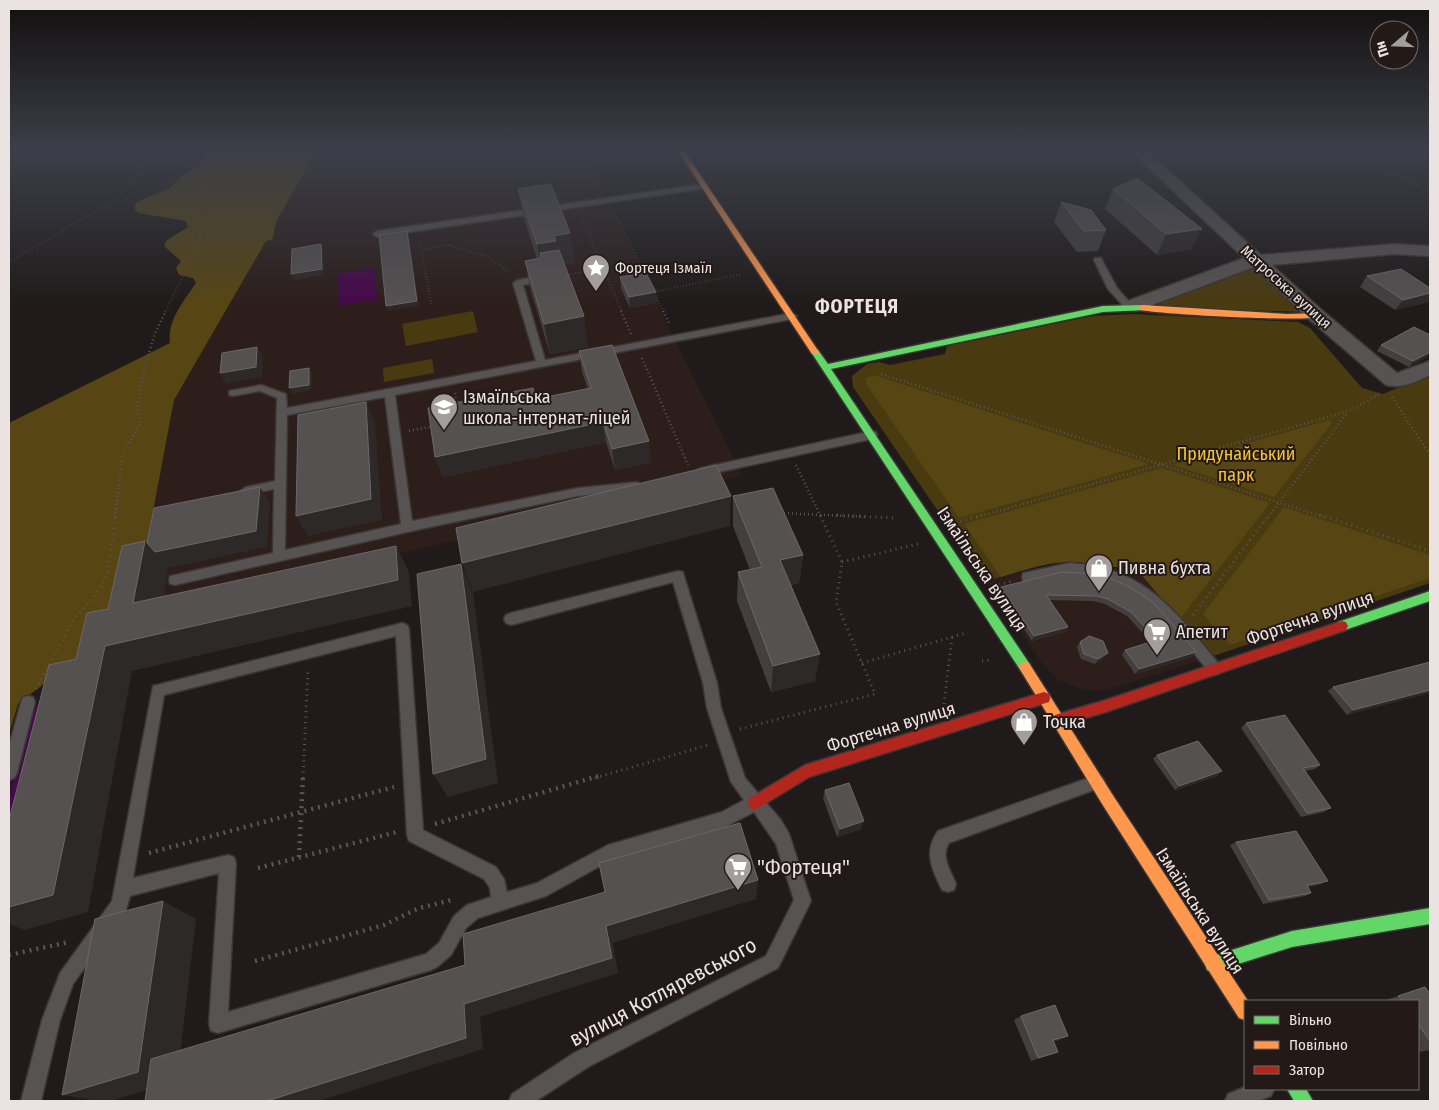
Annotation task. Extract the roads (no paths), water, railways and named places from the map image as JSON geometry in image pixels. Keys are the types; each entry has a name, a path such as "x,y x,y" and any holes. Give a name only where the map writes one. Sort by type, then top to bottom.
{"street":[{"name":"Ізмаїльська вулиця","path":"715,203 827,367 1044,698 1244,1010"},
{"name":"Матроська вулиця","path":"1194,203 1390,386 1430,367"},
{"path":"1129,307 1238,265 1257,261 1394,249 1430,251"},
{"path":"827,367 1078,313 1129,307 1288,317 1317,316"},
{"name":"Фортечна вулиця","path":"1058,720 1430,596"},
{"name":"Фортечна вулиця","path":"755,803 805,772 1044,698"},
{"path":"1213,964 1250,949 1365,926 1430,916"},
{"path":"1297,1090 1304,1101"}],"lane":[{"path":"377,234 590,203"},
{"path":"1098,260 1113,289 1129,307"},
{"path":"542,365 518,283 563,275"},
{"path":"281,413 542,365 792,316"},
{"path":"233,393 261,388 282,396 279,556"},
{"path":"390,393 407,527"},
{"path":"692,474 872,436"},
{"path":"175,580 407,527 578,492 650,483"},
{"path":"234,493 280,484"},
{"path":"1028,577 1068,568 1090,569 1112,574 1126,580 1152,597 1215,669"},
{"path":"123,890 228,863 218,1024 431,961 445,949 466,915 473,911 556,883 608,853 725,819 755,803 739,782 732,762 714,708 710,683 678,576 511,619"},
{"path":"32,1101 52,1020 66,979 90,942 120,904 158,690 402,629 415,835 490,873 498,885 500,902"},
{"path":"9,773 28,702"},
{"path":"948,884 936,855 938,844 944,836 1097,782"},
{"name":"вулиця Котляревського","path":"519,1101 581,1060 772,962 804,901 783,840 775,826 755,803"},
{"path":"1235,1101 1262,1090"}],"waterway":[{"path":"19,778 35,709"},
{"path":"9,818 19,776"}],"place":[{"name":"Фортеця Ізмаїл","path":"596,292"},
{"name":"Ізмаїльська школа-інтернат-ліцей","path":"444,431"},
{"name":"Пивна бухта","path":"1099,592"},
{"name":"Апетит","path":"1157,656"},
{"name":"Точка","path":"1024,746"},
{"name":"\"Фортеця\"","path":"738,891"}],"district":[{"name":"ФОРТЕЦЯ","path":"857,306"}],"park label":[{"name":"Придунайський парк","path":"1236,464"}]}
